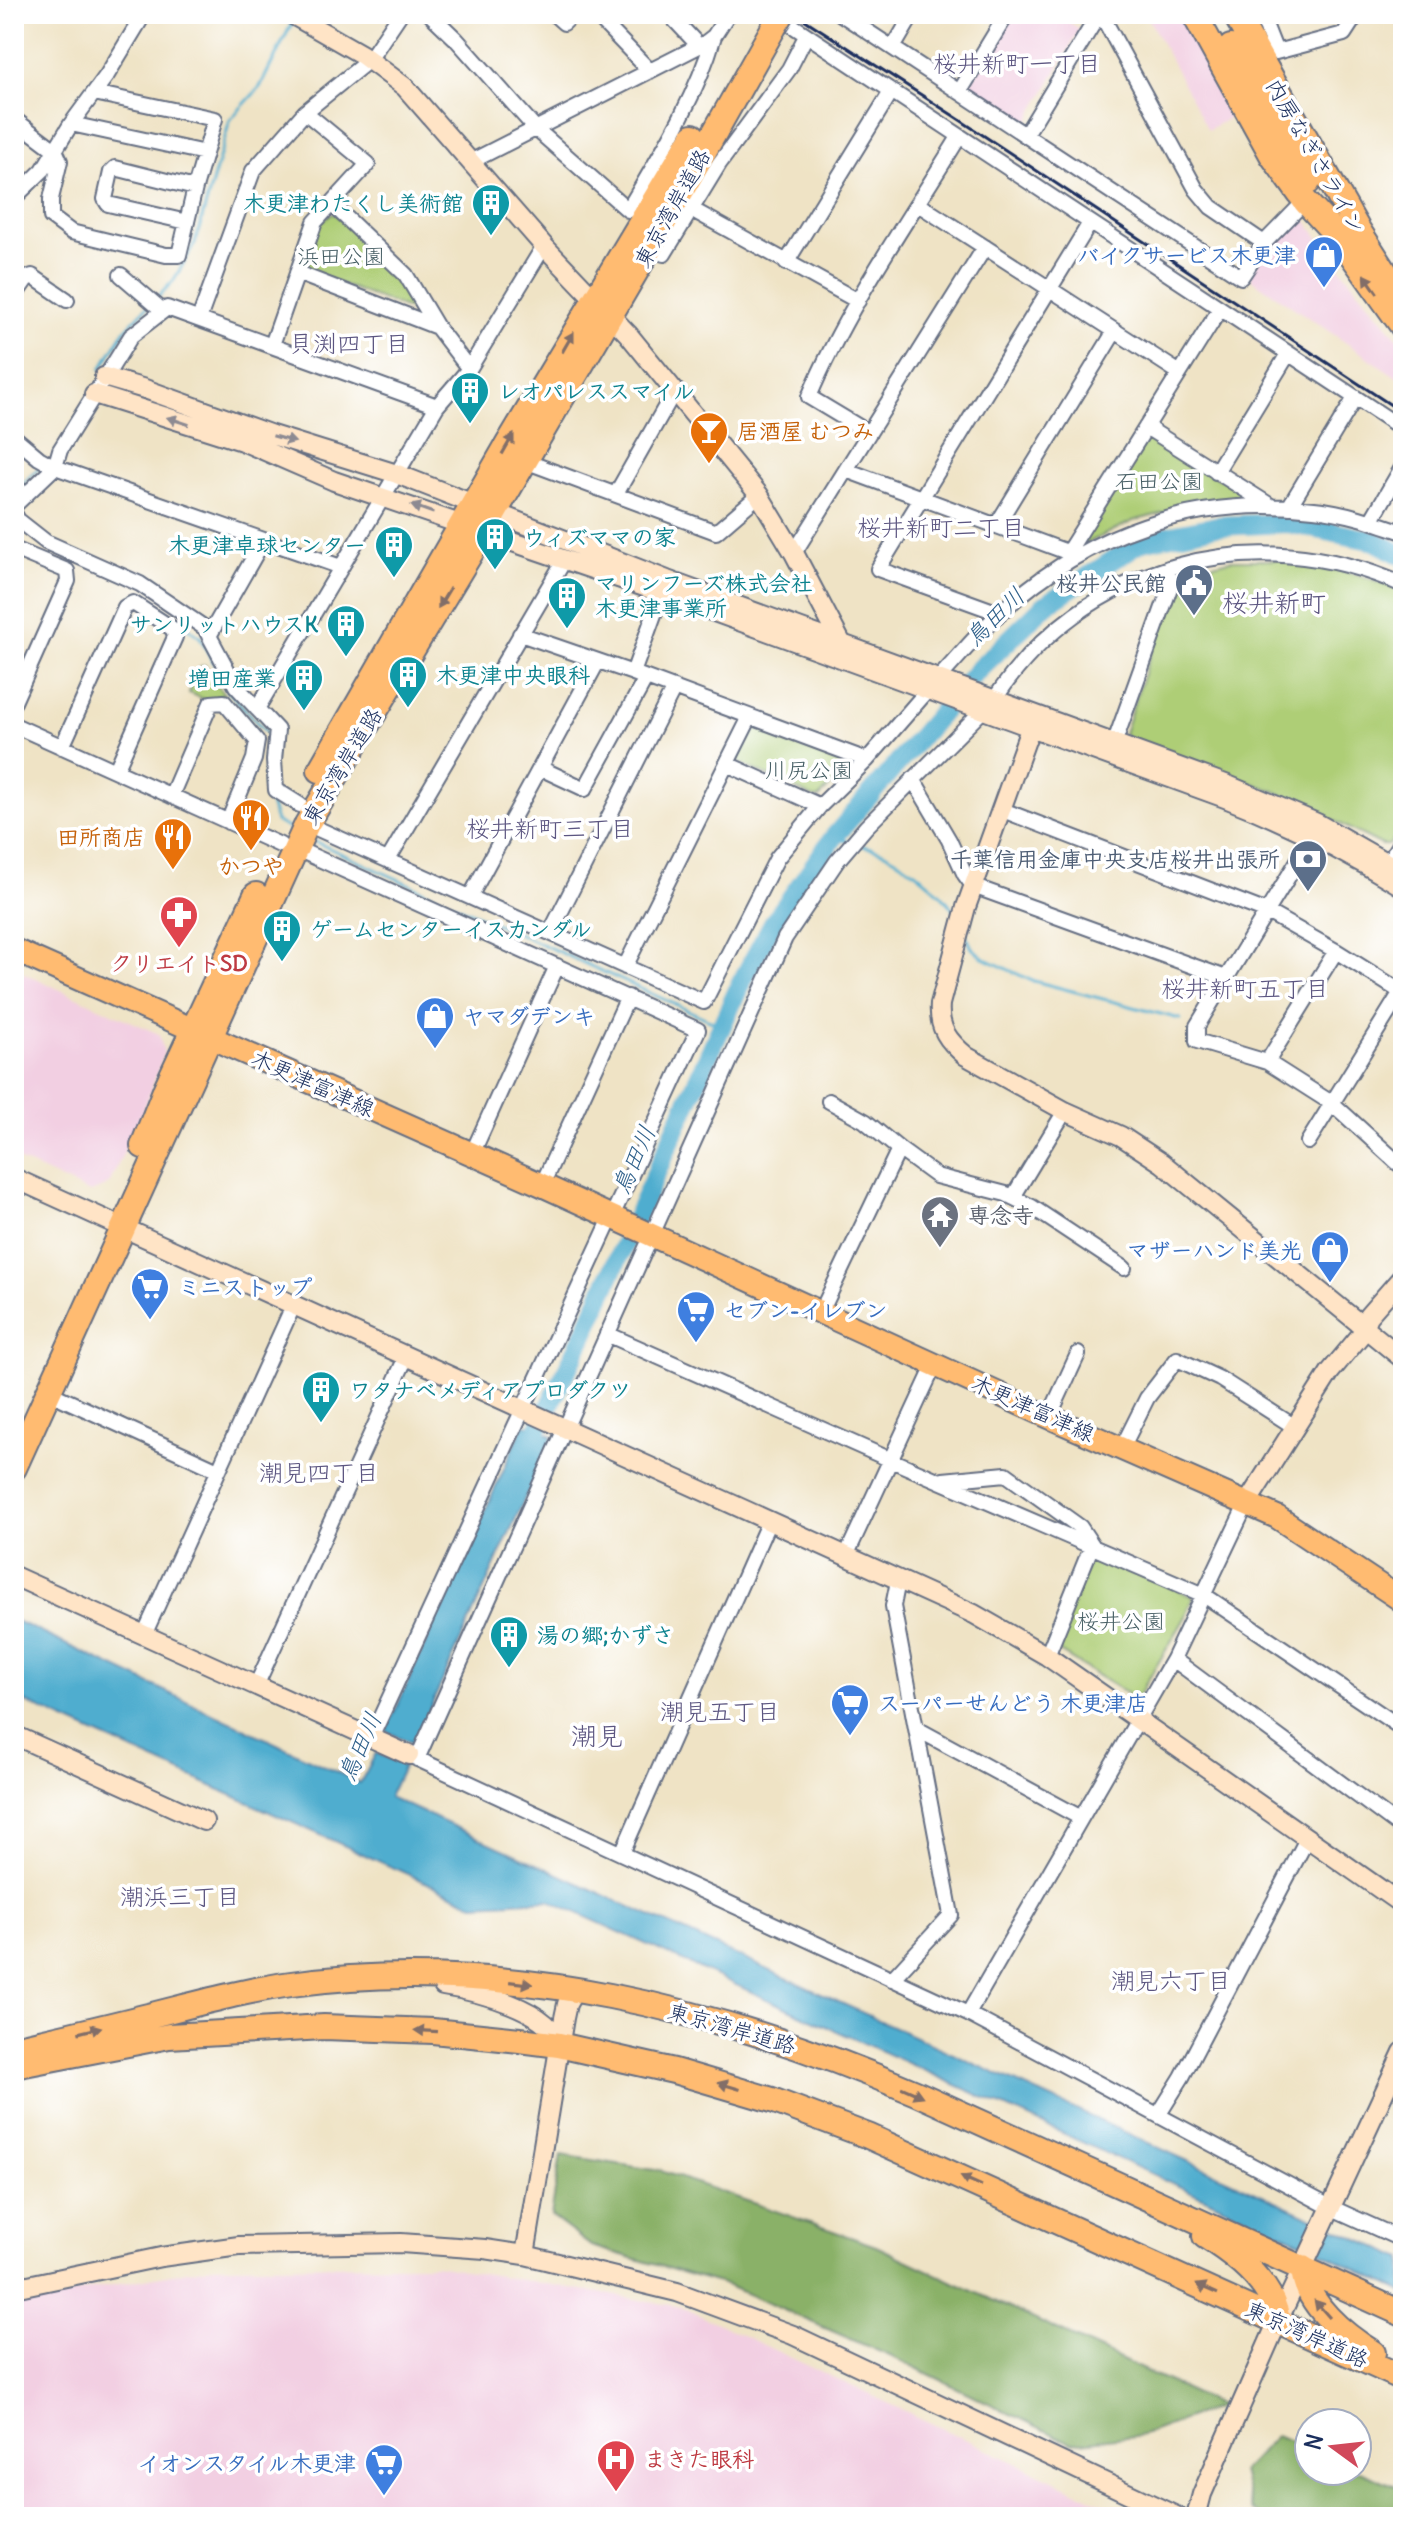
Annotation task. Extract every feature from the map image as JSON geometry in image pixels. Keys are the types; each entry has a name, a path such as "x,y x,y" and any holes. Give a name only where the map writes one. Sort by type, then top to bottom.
{"highway":[{"name":"内房なぎさライン","path":"1194,14 1272,155 1305,201 1341,240 1403,327"},
{"path":"1212,14 1341,240"},
{"name":"内房なぎさライン","path":"1235,14 1357,228 1403,294"},
{"name":"東京湾岸道路","path":"479,518 525,461 602,307 649,249 772,18"},
{"name":"東京湾岸道路","path":"14,1468 116,1224 304,814 772,18"},
{"name":"東京湾岸道路","path":"14,1430 116,1224"},
{"name":"東京湾岸道路","path":"14,2048 242,1993 293,1984 412,1976 465,1978 575,1990 706,2018 829,2057 916,2093 1403,2314"},
{"name":"東京湾岸道路","path":"14,2066 169,2036 324,2027 433,2031 559,2045 701,2078 838,2124 1403,2378"},
{"path":"1106,2179 1207,2237 1233,2256 1269,2294 1276,2306 1278,2321"},
{"path":"1303,2268 1303,2280 1308,2290 1334,2322 1352,2338 1403,2371"}],"main road":[{"name":"木更津富津線","path":"14,950 1277,1517 1403,1601"}],"street":[{"path":"14,198 32,183 144,14"},
{"path":"291,14 369,60 405,87 675,390 759,495 794,553 840,651"},
{"path":"199,319 253,171 305,112 369,60 400,14"},
{"path":"430,14 536,129 628,210 667,144 706,63 714,36 728,14"},
{"path":"554,14 564,23 573,14"},
{"path":"595,14 650,71"},
{"path":"669,14 699,46"},
{"path":"841,14 1241,277 1264,243 1305,201"},
{"path":"893,48 913,14"},
{"path":"960,91 1007,14"},
{"path":"1026,134 1100,14 1196,189 1211,207 1264,243"},
{"path":"1261,14 1276,52 1344,34 1357,14"},
{"path":"772,18 806,36 1403,429"},
{"path":"470,162 714,36"},
{"path":"649,249 664,254 719,164 789,69 806,36"},
{"path":"786,263 891,92"},
{"path":"14,119 55,150 60,161 51,199 51,217 71,232 166,255 179,255 215,119 94,93"},
{"path":"272,345 315,222 368,164 305,112"},
{"path":"71,124 205,153"},
{"path":"869,433 809,397 858,301 959,137"},
{"path":"187,222 108,204 105,199 111,172 115,168 195,188"},
{"path":"332,204 406,275 437,327 469,369"},
{"path":"918,204 1180,373"},
{"path":"691,209 858,301"},
{"path":"999,613 878,569 1090,223"},
{"path":"257,709 437,406 469,369 544,246"},
{"path":"794,553 985,247"},
{"path":"14,268 27,278"},
{"path":"297,273 437,327"},
{"path":"121,275 163,311"},
{"path":"14,297 27,278 32,276 67,300"},
{"path":"14,506 55,467 60,450 131,336 167,308 437,406"},
{"path":"1072,554 1220,309"},
{"path":"996,526 1115,331"},
{"path":"1216,472 1288,354"},
{"path":"104,377 397,474 565,559 664,586"},
{"path":"616,494 675,390"},
{"path":"94,394 242,441 334,481 479,518 1033,721 1269,815 1391,870"},
{"path":"1289,507 1355,398"},
{"path":"1146,427 1271,506"},
{"path":"14,437 55,467 341,567"},
{"path":"525,461 716,532 759,495"},
{"path":"1371,521 1403,466"},
{"path":"846,470 1072,554"},
{"path":"693,1027 777,858 820,806 867,760 999,613 1072,554 1141,526 1212,508 1271,506 1316,509 1371,521 1403,532"},
{"path":"14,513 18,520 46,542 140,584 205,628 236,686 277,730 274,760 276,790 304,814 388,860 704,1002"},
{"path":"209,636 263,541"},
{"path":"14,549 67,571 68,581 14,702"},
{"path":"413,1757 785,938 837,861 913,779 988,705 1037,645 1068,617 1144,575 1228,556 1273,554 1342,564 1403,585"},
{"path":"388,860 565,559"},
{"path":"1114,744 1171,585 1168,568"},
{"path":"540,768 585,789 640,675 664,586"},
{"path":"62,747 125,607 133,603 173,629 175,637 116,770"},
{"path":"520,634 640,675 867,760"},
{"path":"470,897 598,661"},
{"path":"550,933 674,688"},
{"path":"171,796 211,703 224,702 257,741 254,759 228,822"},
{"path":"625,967 750,717"},
{"path":"1033,721 1114,744 1275,804 1317,823 1391,870 1403,887"},
{"path":"1033,721 973,886 940,1004 939,1018 943,1030 952,1045 966,1056 1065,1111 1121,1136 1162,1163 1403,1359"},
{"path":"14,725 698,1030 523,1408 375,1739"},
{"path":"727,764 820,806"},
{"path":"913,779 973,886 1226,978"},
{"path":"1000,809 1267,912 1402,993 1308,1142"},
{"path":"1313,836 1197,1026 1197,1041 1267,1062 1333,1104 1399,1164 1403,1159"},
{"path":"1391,870 1403,838"},
{"path":"1267,1062 1336,951"},
{"path":"472,1154 557,966"},
{"path":"542,1185 628,997"},
{"path":"829,1101 865,1121 936,1176 1013,1197 1124,1268"},
{"path":"1013,1197 1065,1111"},
{"path":"821,1312 899,1149"},
{"path":"14,1178 974,1614 1047,1656 1139,1718 1403,1905"},
{"path":"968,2014 1173,1659 1247,1503 1330,1372 1360,1336 1368,1316 1403,1276"},
{"path":"144,1635 294,1304"},
{"path":"607,1334 1204,1595 1403,1729"},
{"path":"1049,1417 1078,1354"},
{"path":"256,1686 407,1355"},
{"path":"1122,1448 1147,1398 1177,1359 1220,1379 1295,1427"},
{"path":"846,1556 935,1364"},
{"path":"48,1392 218,1470"},
{"path":"940,1481 1006,1474 1080,1527 1092,1545"},
{"path":"622,1853 769,1521"},
{"path":"1047,1656 1092,1545"},
{"path":"14,1576 375,1739 968,2014 1330,2207 1403,2240"},
{"path":"892,1979 951,1915 893,1606 898,1581"},
{"path":"1173,1659 1403,1829"},
{"path":"917,1729 1081,1818"},
{"path":"14,1735 204,1821"},
{"path":"1159,2114 1182,2077 1308,1837"},
{"path":"359,1978 442,1986 489,1996 545,2024 555,2032 559,2045"},
{"path":"525,2255 559,2045 567,2004 575,1990"},
{"path":"1196,2517 1202,2494 1278,2321 1403,2052"},
{"path":"14,2288 161,2257 239,2246 401,2243 525,2255 677,2292 793,2335 1178,2517"}],"shaded area":[{"path":"1012,14 1055,14 1080,29 1025,127 968,93 967,88"},
{"path":"1146,14 1184,14 1239,112 1208,130"},
{"path":"1304,217 1341,269 1403,344 1403,381 1251,279 1250,274 1268,246"},
{"path":"14,969 159,1034 164,1053 146,1104 109,1184 90,1193 14,1158"},
{"path":"435,2265 682,2307 1132,2517 14,2517 14,2304 213,2266"}],"green space":[{"name":"浜田公園","path":"330,214 335,214 403,280 421,314 308,272 305,268 319,225"},
{"name":"石田公園","path":"1148,437 1256,500 1191,506 1133,521 1075,549"},
{"path":"1230,560 1308,560 1403,589 1403,825 1389,845 1382,845 1277,792 1128,738 1124,733 1178,572"},
{"path":"205,665 224,695 207,701 189,693 199,667"},
{"name":"川尻公園","path":"752,724 849,759 851,764 819,798 814,798 734,760"},
{"name":"桜井公園","path":"1092,1552 1194,1597 1185,1618 1139,1695 1131,1696 1053,1648"},
{"path":"561,2155 661,2171 876,2246 1221,2406 1143,2435 1071,2443 906,2363 726,2285 591,2246 551,2216"},
{"path":"1276,2435 1293,2442 1293,2487 1373,2487 1373,2477 1403,2489 1403,2517 1264,2517 1252,2511 1242,2472"}],"water":[{"path":"524,1424 553,1436 414,1744 386,1731"},
{"path":"14,1620 360,1783 376,1753 404,1765 389,1797 1403,2259 1403,2292 1297,2240 549,1900 474,1904 14,1697"}],"waterway":[{"path":"155,300 174,280 195,243 230,120 260,87 293,21"},
{"path":"101,369 125,330 149,305"},
{"path":"14,492 43,464"},
{"name":"鳥田川","path":"527,1452 582,1339 740,985 773,923 834,837 975,673 1045,605 1142,541 1216,526 1288,523 1375,541 1403,556"},
{"path":"151,600 200,637 229,692 268,734 264,785 276,822 292,830"},
{"path":"834,837 849,842"},
{"path":"309,839 723,1026"},
{"path":"856,844 883,852 905,865 935,888 955,914"},
{"path":"966,935 972,948 984,958 1030,980 1180,1019"}],"railway":[{"path":"796,14 1403,413"}],"place":[{"name":"木更津わたくし美術館","path":"491,237"},
{"name":"バイクサービス木更津","path":"1324,289"},
{"name":"レオパレススマイル","path":"470,425"},
{"name":"居酒屋 むつみ","path":"709,465"},
{"name":"ウィズママの家","path":"495,571"},
{"name":"木更津卓球センター","path":"394,579"},
{"name":"桜井公民館","path":"1194,617"},
{"name":"マリンフーズ株式会社 木更津事業所","path":"567,630"},
{"name":"サンリットハウスK","path":"346,658"},
{"name":"木更津中央眼科","path":"408,709"},
{"name":"増田産業","path":"304,712"},
{"name":"かつや","path":"251,852"},
{"name":"田所商店","path":"173,871"},
{"name":"千葉信用金庫中央支店桜井出張所","path":"1308,893"},
{"name":"クリエイトSD","path":"179,949"},
{"name":"ゲームセンターイスカンダル","path":"282,963"},
{"name":"ヤマダデンキ","path":"435,1050"},
{"name":"専念寺","path":"940,1249"},
{"name":"マザーハンド美光","path":"1330,1284"},
{"name":"ミニストップ","path":"150,1321"},
{"name":"セブン-イレブン","path":"696,1344"},
{"name":"ワタナベメディアプロダクツ","path":"321,1424"},
{"name":"湯の郷;かずさ","path":"509,1669"},
{"name":"スーパーせんどう 木更津店","path":"850,1737"},
{"name":"まきた眼科","path":"616,2493"},
{"name":"イオンスタイル木更津","path":"384,2497"}],"district":[{"name":"桜井新町一丁目","path":"1017,64"},
{"name":"貝渕四丁目","path":"349,344"},
{"name":"桜井新町二丁目","path":"941,528"},
{"name":"桜井新町","path":"1274,603"},
{"name":"桜井新町三丁目","path":"550,829"},
{"name":"桜井新町五丁目","path":"1245,989"},
{"name":"潮見四丁目","path":"319,1473"},
{"name":"潮見五丁目","path":"720,1712"},
{"name":"潮見","path":"597,1736"},
{"name":"潮浜三丁目","path":"180,1897"},
{"name":"潮見六丁目","path":"1171,1981"}]}
